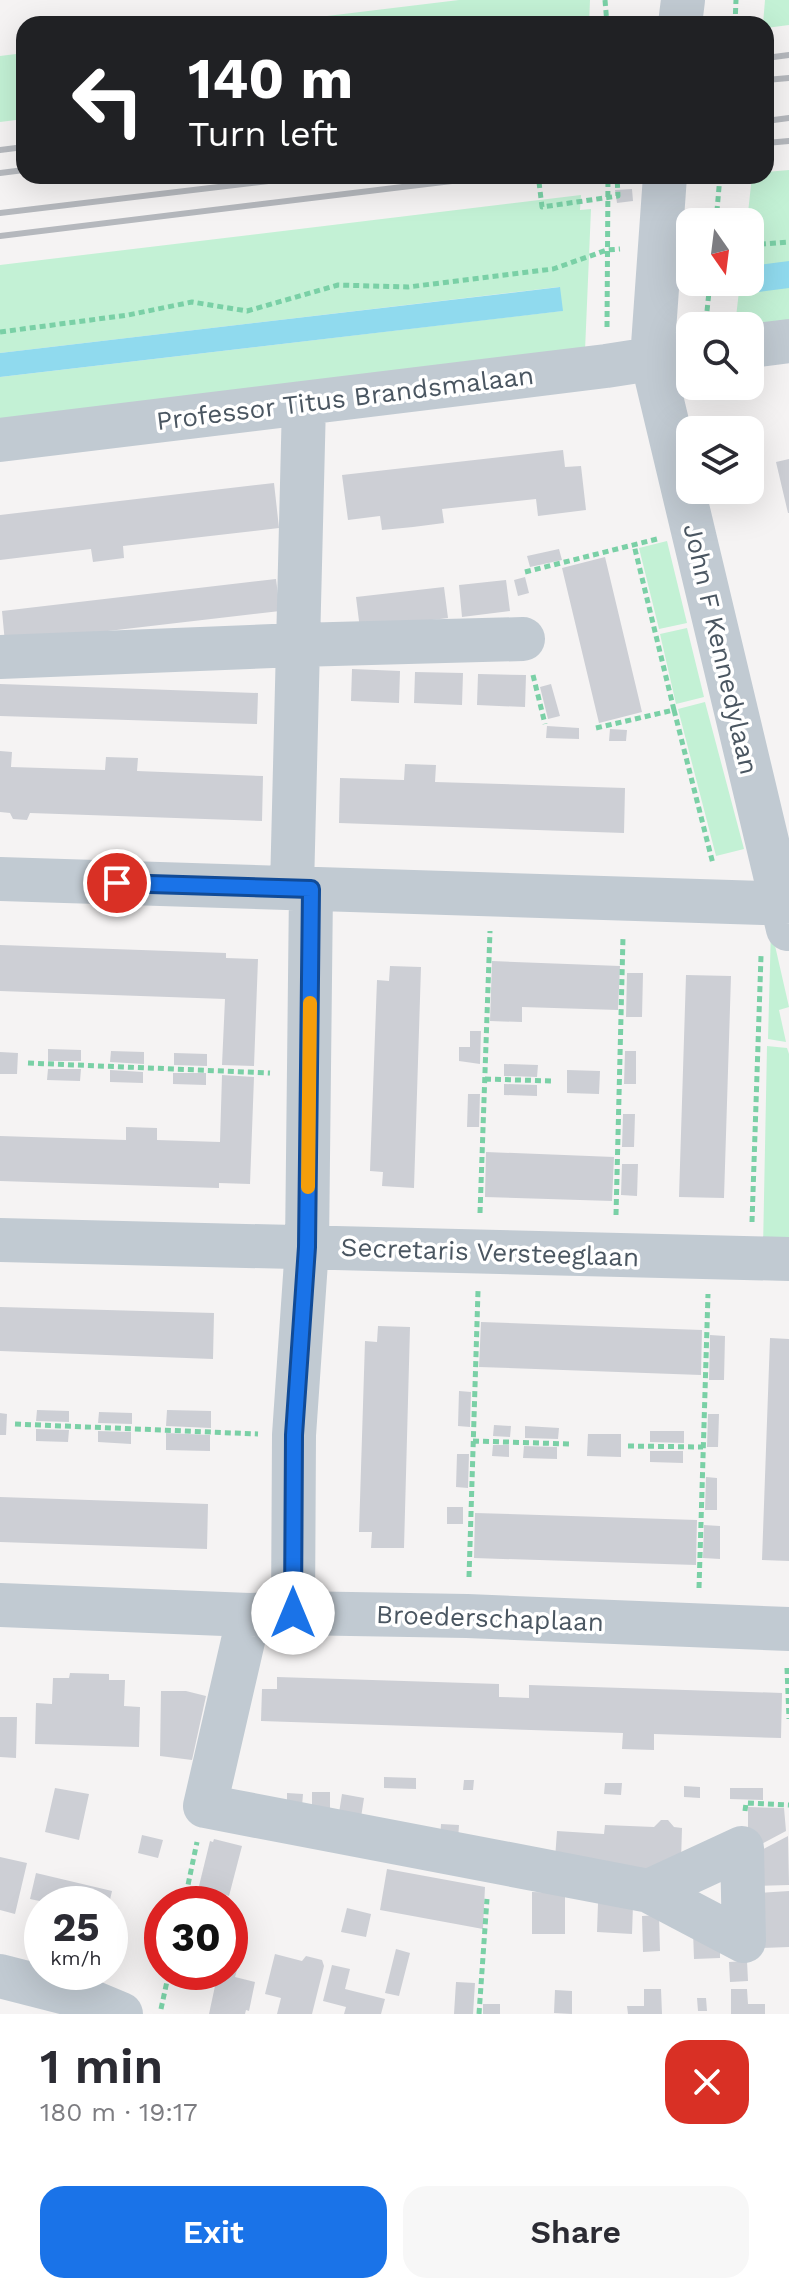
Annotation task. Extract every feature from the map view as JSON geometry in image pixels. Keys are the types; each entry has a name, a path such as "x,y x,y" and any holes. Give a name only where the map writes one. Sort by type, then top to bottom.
{"street":[{"name":"John F Kennedylaan","path":"665,184 671,356 693,530 769,908"},
{"path":"764,344 789,341"},
{"name":"Professor Titus Brandsmalaan","path":"0,440 671,356"},
{"path":"293,1613 294,1435 307,1247 309,1074 301,888 297,645 304,403"},
{"path":"0,657 523,639"},
{"path":"0,879 625,898 769,908"},
{"name":"Secretaris Versteeglaan","path":"0,1240 750,1259"},
{"name":"Broederschaplaan","path":"0,1605 249,1615 467,1616 788,1629"},
{"path":"249,1615 205,1806 649,1891"},
{"path":"0,1976 77,2005 121,2014"}],"path":[{"path":"539,184 542,207 618,196 617,184"},
{"path":"606,366 608,184"},
{"path":"717,208 719,184"},
{"path":"764,244 789,242"},
{"path":"0,332 128,315 192,302 247,311 338,285 408,287 553,269 607,250"},
{"path":"525,572 693,530"},
{"path":"634,545 674,710 769,908 750,1259 703,1447 698,1626"},
{"path":"596,728 674,710"},
{"path":"467,1616 492,894"},
{"path":"615,1256 625,898"},
{"path":"28,1063 309,1074"},
{"path":"485,1079 553,1081"},
{"path":"15,1424 294,1435"},
{"path":"473,1441 570,1444"},
{"path":"628,1446 703,1447"},
{"path":"788,1629 789,1719"},
{"path":"188,1886 205,1806"},
{"path":"479,2014 490,1861"},
{"path":"160,2014 165,1990"}],"green space":[{"path":"459,0 590,0 589,16 327,16"},
{"path":"765,0 789,0 789,25 774,27 774,16 764,16"},
{"path":"16,54 16,120 0,122 0,56"},
{"path":"789,170 789,326 764,326 764,312 737,312 738,296 764,296 764,208 749,208 751,184 774,184 774,171"},
{"path":"581,195 580,210 591,209 585,351 0,428 0,377 562,311 559,287 0,353 0,265"},
{"path":"667,541 687,623 659,629 639,548"},
{"path":"687,628 704,697 676,704 660,634"},
{"path":"705,702 744,849 716,856 678,709"},
{"path":"771,928 789,1007 779,1010 786,1042 768,1039"},
{"path":"767,1046 787,1048 789,1054 789,1249 763,1248"}],"water":[{"path":"789,261 789,288 764,291 764,264"},
{"path":"560,287 563,311 0,377 0,353"}],"building":[{"path":"632,189 633,201 617,203 615,190"},
{"path":"563,450 565,467 581,466 586,510 538,516 536,499 442,509 444,523 413,527 382,530 380,516 348,520 342,475"},
{"path":"789,459 789,513 788,513 776,462"},
{"path":"274,483 279,528 123,546 124,558 93,562 91,549 0,560 0,515"},
{"path":"559,549 562,560 530,567 527,556"},
{"path":"605,557 642,712 599,723 562,568"},
{"path":"525,577 529,593 518,596 514,580"},
{"path":"276,579 280,611 5,643 2,611"},
{"path":"506,580 510,611 462,617 459,585"},
{"path":"444,587 448,618 360,629 356,597"},
{"path":"352,669 400,671 399,703 351,701"},
{"path":"415,672 463,673 462,705 414,703"},
{"path":"478,674 526,675 525,707 477,705"},
{"path":"0,684 258,693 257,724 0,716"},
{"path":"551,684 560,716 548,719 540,687"},
{"path":"547,726 579,728 579,739 546,738"},
{"path":"610,729 627,730 626,741 609,741"},
{"path":"0,751 12,752 11,767 105,770 106,757 138,758 137,771 263,776 262,821 30,813 27,820 13,819 10,813 0,812"},
{"path":"405,764 436,765 435,782 625,788 624,833 339,823 340,778 404,780"},
{"path":"0,945 226,953 226,958 258,959 254,1066 222,1065 225,999 0,991"},
{"path":"492,961 620,966 618,1010 522,1007 522,1022 490,1021"},
{"path":"390,966 421,967 414,1188 382,1186 383,1172 370,1171 377,980 389,981"},
{"path":"627,973 643,973 642,1017 626,1017"},
{"path":"686,975 731,976 724,1198 679,1197"},
{"path":"470,1031 481,1031 480,1064 459,1061 459,1047 470,1047"},
{"path":"48,1049 81,1050 81,1061 48,1061"},
{"path":"111,1051 144,1052 144,1064 110,1062"},
{"path":"625,1051 636,1051 636,1084 624,1084"},
{"path":"0,1052 18,1053 17,1074 0,1074"},
{"path":"174,1053 207,1054 207,1066 174,1065"},
{"path":"504,1064 538,1065 537,1077 504,1076"},
{"path":"48,1069 81,1069 80,1081 47,1080"},
{"path":"110,1070 143,1072 143,1083 110,1082"},
{"path":"567,1070 600,1071 599,1094 567,1093"},
{"path":"173,1073 206,1073 206,1085 173,1084"},
{"path":"222,1075 254,1077 250,1184 219,1183 219,1188 0,1181 0,1136 126,1140 126,1127 157,1128 157,1140 220,1142"},
{"path":"504,1084 537,1085 537,1096 504,1095"},
{"path":"468,1094 480,1094 479,1127 467,1127"},
{"path":"623,1114 635,1114 634,1147 622,1147"},
{"path":"486,1152 614,1157 612,1201 485,1197"},
{"path":"622,1164 638,1164 637,1196 621,1195"},
{"path":"0,1307 214,1313 213,1359 0,1351"},
{"path":"481,1322 702,1330 701,1375 479,1367"},
{"path":"378,1326 410,1327 404,1548 371,1548 372,1532 359,1532 365,1341 377,1342"},
{"path":"710,1335 725,1336 724,1380 709,1380"},
{"path":"770,1338 789,1339 789,1561 762,1560"},
{"path":"459,1391 471,1392 470,1427 458,1426"},
{"path":"37,1410 69,1411 69,1422 36,1421"},
{"path":"167,1410 211,1411 211,1428 166,1426"},
{"path":"99,1412 132,1413 132,1424 98,1423"},
{"path":"0,1413 7,1414 6,1435 0,1435"},
{"path":"708,1414 719,1414 718,1447 707,1447"},
{"path":"494,1425 511,1426 510,1437 493,1436"},
{"path":"525,1426 559,1428 558,1439 525,1438"},
{"path":"36,1429 69,1430 68,1442 36,1441"},
{"path":"98,1431 131,1432 131,1444 98,1442"},
{"path":"650,1431 684,1431 684,1443 650,1442"},
{"path":"166,1433 210,1435 210,1451 166,1450"},
{"path":"588,1434 621,1434 621,1457 587,1456"},
{"path":"493,1445 509,1445 509,1457 492,1456"},
{"path":"524,1446 557,1447 557,1459 523,1458"},
{"path":"650,1451 683,1451 683,1463 650,1462"},
{"path":"457,1454 469,1454 468,1488 456,1487"},
{"path":"706,1477 717,1478 717,1510 705,1510"},
{"path":"0,1497 208,1504 207,1549 0,1542"},
{"path":"447,1507 463,1507 463,1524 447,1524"},
{"path":"475,1513 697,1520 696,1565 474,1558"},
{"path":"704,1525 720,1526 720,1559 703,1558"},
{"path":"70,1673 109,1674 109,1680 125,1680 124,1706 140,1707 139,1747 35,1744 36,1703 52,1704 53,1678 69,1678"},
{"path":"277,1677 499,1684 499,1697 529,1698 529,1685 782,1693 781,1738 654,1734 654,1750 622,1749 623,1733 261,1721 262,1689 277,1689"},
{"path":"161,1691 186,1691 206,1696 192,1760 160,1756"},
{"path":"0,1717 17,1717 16,1758 0,1757"},
{"path":"384,1777 416,1778 416,1789 384,1788"},
{"path":"464,1780 474,1780 473,1790 463,1790"},
{"path":"605,1783 622,1783 621,1795 604,1794"},
{"path":"684,1786 700,1787 700,1798 684,1797"},
{"path":"55,1788 89,1794 79,1840 45,1832"},
{"path":"730,1788 763,1788 763,1800 730,1799"},
{"path":"312,1792 330,1792 330,1814 312,1814"},
{"path":"287,1793 303,1794 302,1806 287,1805"},
{"path":"342,1794 364,1798 360,1824 338,1819"},
{"path":"748,1807 784,1808 786,1831 756,1847 748,1829"},
{"path":"661,1820 668,1820 674,1827 682,1828 681,1861 650,1876 555,1859 557,1831 604,1834 605,1825 654,1827"},
{"path":"441,1824 459,1825 458,1840 440,1840"},
{"path":"142,1835 163,1840 158,1858 138,1853"},
{"path":"788,1836 789,1885 757,1886 756,1853"},
{"path":"214,1839 242,1846 232,1886 199,1886 210,1841"},
{"path":"0,1857 27,1863 15,1914 0,1910"},
{"path":"387,1869 485,1887 483,1929 380,1910"},
{"path":"36,1873 91,1886 33,1886"},
{"path":"789,1891 789,1947 761,1948 756,1893"},
{"path":"532,1892 565,1893 565,1934 532,1934"},
{"path":"598,1903 633,1905 632,1934 597,1932"},
{"path":"347,1908 371,1914 366,1937 341,1932"},
{"path":"659,1915 660,1951 643,1952 642,1916"},
{"path":"693,1931 720,1944 720,1958 694,1959"},
{"path":"396,1949 410,1953 399,1996 385,1993"},
{"path":"275,1954 302,1961 306,1956 322,1960 324,1966 312,2014 277,2014 281,1998 265,1994"},
{"path":"747,1961 748,1981 730,1982 729,1962"},
{"path":"332,1965 350,1969 345,1989 385,1999 381,2014 344,2014 346,2007 323,2001"},
{"path":"248,1980 255,1982 249,2011 246,2010 245,2014 209,2014 214,1990 248,1990"},
{"path":"456,1982 475,1983 473,2014 454,2014"},
{"path":"644,1989 661,1989 662,2014 628,2014 627,2006 644,2006"},
{"path":"731,1989 747,1989 748,2004 765,2004 765,2014 731,2014"},
{"path":"555,1990 572,1991 572,2014 554,2013"},
{"path":"697,1998 706,1998 707,2011 698,2011"},
{"path":"483,2004 500,2004 500,2014 483,2014"}],"railway":[{"path":"774,57 789,55"},
{"path":"774,79 789,78"},
{"path":"774,120 789,118"},
{"path":"774,142 789,141"},
{"path":"0,150 16,148"},
{"path":"0,173 16,171"},
{"path":"0,213 243,184"},
{"path":"0,236 427,184"}],"slow traffic":[{"path":"308,1187 310,1003"}],"route":[{"path":"117,883 311,889 307,1247 294,1435 293,1613"}]}
